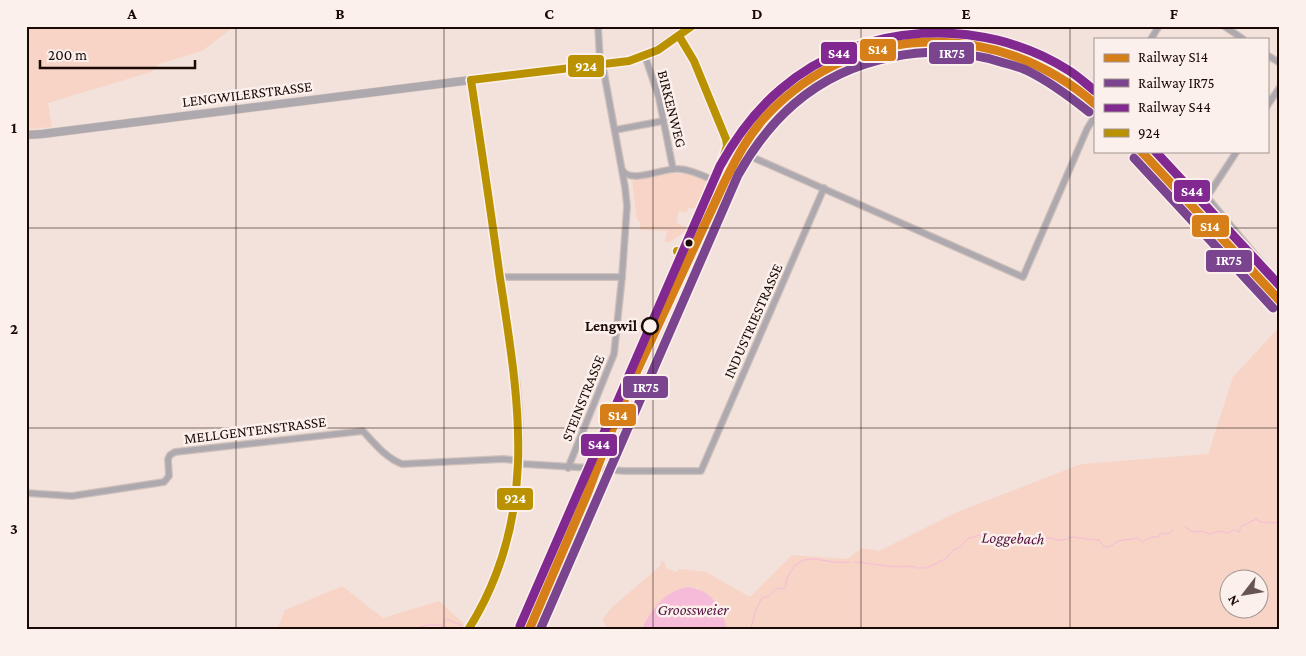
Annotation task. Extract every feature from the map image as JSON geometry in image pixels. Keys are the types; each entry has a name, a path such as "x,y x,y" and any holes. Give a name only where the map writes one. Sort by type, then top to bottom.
{"street":[{"name":"STEINSTRASSE","path":"568,468 613,357 622,277 627,206 623,170 600,61 598,26"},
{"path":"1152,38 1159,26"},
{"path":"1224,26 1242,38"},
{"name":"LENGWILERSTRASSE","path":"26,135 622,62 645,56 663,47 690,27"},
{"path":"679,36 694,61 728,146 698,226"},
{"path":"1268,55 1280,63"},
{"name":"BIRKENWEG","path":"645,56 659,98 673,169"},
{"path":"468,630 487,598 502,561 516,500 519,462 519,406 471,80"},
{"path":"1268,105 1280,87"},
{"path":"728,146 1023,277 1087,129 1094,118"},
{"path":"615,130 664,121"},
{"path":"1236,152 1208,197 1280,285"},
{"path":"623,170 628,176 635,176 673,169 693,172 714,181"},
{"name":"INDUSTRIESTRASSE","path":"603,469 624,471 701,471 824,188"},
{"path":"500,277 622,277"},
{"name":"MELLGENTENSTRASSE","path":"26,493 72,496 164,482 169,476 168,459 175,452 363,431 386,455 402,464 503,459 519,462"},
{"path":"519,462 568,468 591,468"}],"shaded area":[{"path":"26,26 230,26 231,29 202,51 159,64 151,72 48,103 52,127 31,129 26,128"},
{"path":"664,173 695,176 710,185 702,209 688,208 687,213 679,211 676,223 690,228 670,242 665,242 667,231 640,230 632,181"},
{"path":"1280,326 1280,630 727,630 725,622 698,588 682,588 670,595 648,618 641,630 608,630 602,620 611,608 659,567 662,561 666,568 676,572 680,569 706,572 750,597 792,555 847,559 862,548 879,551 957,512 1081,464 1208,454 1233,377"},
{"path":"342,586 383,618 439,601 464,624 460,630 277,630 285,610"}],"water":[{"name":"Groossweier","path":"687,587 695,588 709,595 722,614 727,630 641,630 654,609 665,597"}],"waterway":[{"path":"26,32 30,26"},
{"name":"Loggebach","path":"1185,527 1193,532 1202,531 1209,534 1220,531 1228,533 1234,530 1240,532 1240,527 1256,519 1261,522 1280,523"},
{"name":"Loggebach","path":"854,562 927,568 947,558 952,551 960,547 967,539 980,535 992,537 1001,535 1019,540 1044,538 1065,540 1073,537 1099,540 1104,547 1109,547 1118,541 1137,538 1142,542 1158,537 1161,533 1168,534 1173,530"},
{"name":"Loggebach","path":"750,630 762,598 769,596 776,589 785,588 788,576 800,562 807,559 840,563 849,562"},
{"path":"415,630 428,625 442,626 446,619 463,626"}],"railway":[{"path":"617,450 735,184"},
{"path":"704,241 711,220"}],"rail line":[{"name":"S44","path":"520,626 720,166 747,124 772,97 812,66 847,50 884,39 921,33 960,34 998,40 1034,52 1068,70 1094,90"},
{"name":"S14","path":"529,630 588,492 633,379 738,156 748,139 767,115 803,84 843,61 885,47 928,42 972,45 1015,56 1057,76 1094,103"},
{"name":"IR75","path":"540,630 738,175 763,137 794,104 817,87 867,63 894,56 950,53 977,56 1026,70 1059,89 1089,112"},
{"name":"S14","path":"1142,152 1280,301"},
{"name":"S44","path":"1156,152 1280,286"},
{"name":"IR75","path":"1134,158 1273,308"}],"transit line":[{"name":"924","path":"471,80 629,61 658,50 692,26"},
{"name":"924","path":"677,251 681,252 695,234 708,203 727,146 726,139 694,61 679,36"},
{"name":"924","path":"468,630 491,587 506,544 515,501 518,458 513,369 471,80"}],"place":[{"name":"Lengwil","path":"650,326"}]}
